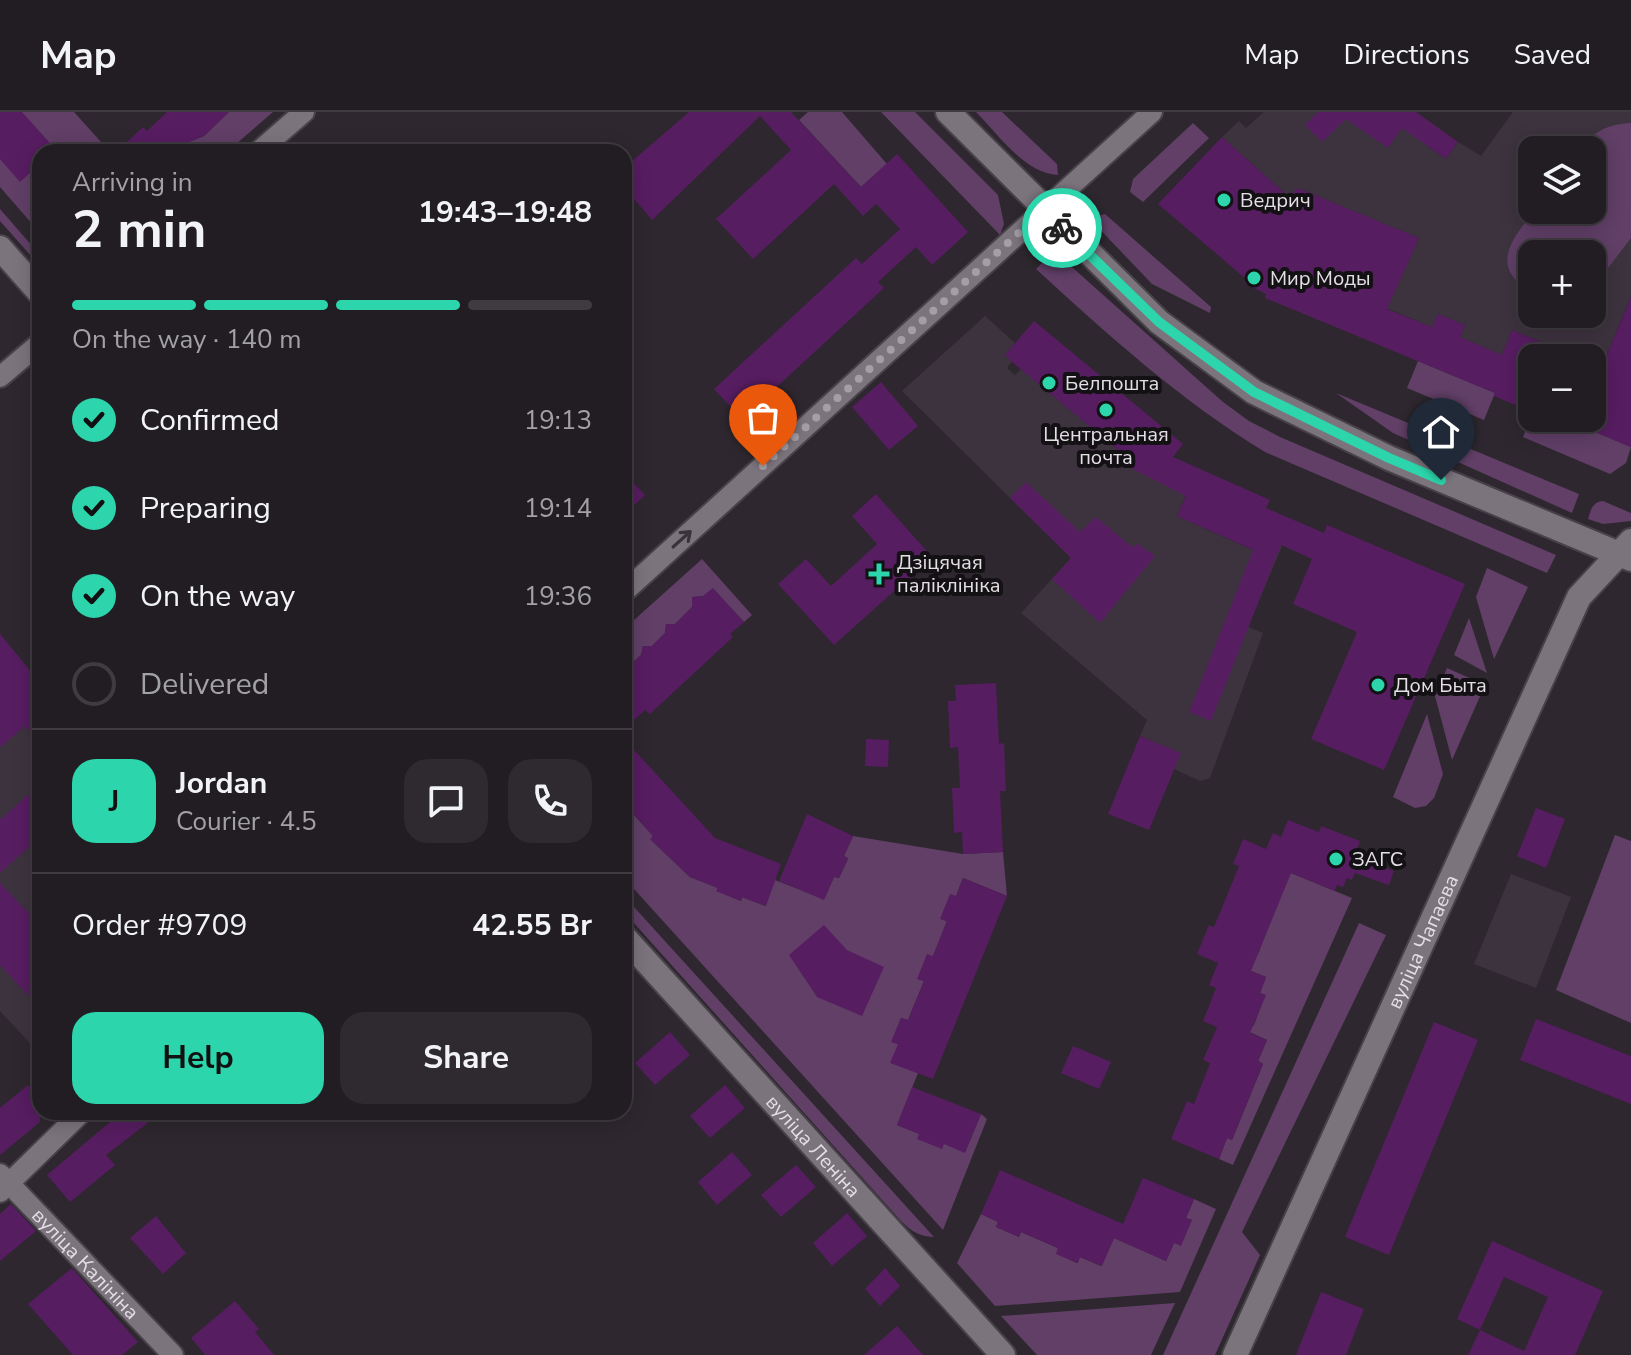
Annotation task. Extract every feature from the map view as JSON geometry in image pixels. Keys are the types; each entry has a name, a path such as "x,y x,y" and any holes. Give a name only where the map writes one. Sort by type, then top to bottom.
{"street":[{"path":"267,144 304,112"},
{"path":"948,112 1159,322 1254,392 1389,458 1627,551"},
{"path":"632,585 1152,112"},
{"path":"0,248 32,284"},
{"path":"0,377 32,350"},
{"name":"вуліца Чапаева","path":"1235,1355 1579,597 1627,551"},
{"name":"вуліца Леніна","path":"632,946 1003,1355"},
{"path":"3,1183 73,1120"},
{"name":"вуліца Калініна","path":"3,1183 173,1355"}],"shaded area":[{"path":"0,112 74,112 103,144 32,144 32,224 0,187"},
{"path":"229,112 273,112 236,144 184,144 204,136"},
{"path":"808,112 842,112 887,164 861,187 799,120"},
{"path":"881,112 915,112 998,195 1004,224 1000,235"},
{"path":"976,112 1002,112 1057,164 1058,175 1034,168 1023,160"},
{"path":"1264,112 1376,112 1370,135 1388,148 1412,112 1415,112 1440,129 1427,146 1446,159 1458,142 1481,156 1513,112 1631,112 1631,296 1606,357 1606,344 1546,344 1512,330 1502,355 1460,337 1465,325 1438,314 1432,327 1379,305 1390,301 1419,238 1298,188 1289,197 1222,137 1239,121 1246,128"},
{"path":"1193,123 1209,138 1143,202 1130,192 1133,179"},
{"path":"1631,123 1631,238 1606,271 1606,240 1518,240 1518,282 1510,273 1508,252 1524,224 1606,224 1606,136 1594,136 1615,125"},
{"path":"0,209 32,246 32,257 0,221"},
{"path":"1105,214 1211,307 1210,313 1152,284 1089,218"},
{"path":"1054,251 1223,402 1249,421 1556,555 1547,573 1265,452 1234,432 1146,366 1036,269"},
{"path":"985,316 1015,343 1005,355 1012,361 1007,368 1015,375 1021,369 1123,454 1116,462 1124,468 1131,461 1186,495 1177,516 1250,549 1257,535 1282,546 1248,627 1263,633 1210,778 1200,781 1174,769 1180,753 1140,736 1147,720 1021,613 1071,558 902,391"},
{"path":"1418,361 1495,393 1484,420 1407,388"},
{"path":"1336,393 1579,494 1572,513 1393,433"},
{"path":"1525,432 1595,432 1631,447 1626,463 1610,474 1523,437"},
{"path":"1603,501 1631,513 1631,521 1603,524 1588,519 1594,505"},
{"path":"702,559 752,615 744,622 713,589 703,596 693,597 692,607 675,624 666,624 665,633 652,646 643,646 641,655 632,663 632,622"},
{"path":"1487,568 1528,587 1494,659 1476,597"},
{"path":"1469,618 1487,673 1454,655"},
{"path":"0,634 32,673 32,1045 0,1011"},
{"path":"1447,668 1485,685 1452,760 1435,696"},
{"path":"1427,714 1443,774 1434,798 1426,806 1415,808 1393,797"},
{"path":"632,813 653,836 651,840 690,877 741,901 742,897 765,906 775,880 824,899 834,877 839,878 848,859 844,856 853,836 963,854 1003,852 1007,896 963,878 941,919 947,921 933,956 918,979 924,981 908,1020 901,1018 892,1042 898,1044 918,1073 897,1125 965,1152 981,1114 987,1119 943,1230 632,887"},
{"path":"1615,835 1631,841 1631,1023 1556,990"},
{"path":"1286,871 1352,898 1233,1165 1219,1159 1227,1138 1232,1140 1263,1064 1258,1061 1267,1040 1245,1030 1254,1025 1265,995 1260,993 1266,977 1246,969 1259,952"},
{"path":"1511,874 1571,897 1536,988 1474,964"},
{"path":"632,905 934,1237 916,1233 901,1221 632,921"},
{"path":"1359,923 1386,935 1242,1232 1260,1255 1215,1355 1163,1355"},
{"path":"1194,1199 1216,1209 1180,1292 995,1306 957,1263 981,1214 998,1222 996,1227 1019,1237 1021,1232 1058,1248 1057,1254 1077,1263 1080,1257 1101,1266 1114,1238 1166,1261 1174,1243 1192,1220 1186,1218"},
{"path":"1175,1303 1151,1355 1037,1355 1001,1316"}],"building":[{"path":"0,112 22,112 51,144 32,144 32,171 20,182 0,159"},
{"path":"167,112 229,112 204,136 184,144 125,144 143,127 147,131"},
{"path":"689,112 791,112 861,187 897,154 968,232 932,265 916,247 878,282 884,288 742,419 714,389 856,258 862,264 900,229 876,204 863,216 834,184 753,259 716,219 791,150 760,116 652,220 632,196 632,161"},
{"path":"1318,112 1416,112 1458,142 1446,159 1402,128 1388,148 1346,119 1322,142 1305,125"},
{"path":"1222,137 1289,197 1298,188 1419,238 1387,309 1432,327 1438,314 1465,325 1460,337 1502,355 1512,330 1546,344 1518,344 1518,406 1494,396 1495,393 1265,298 1266,294 1244,283 1246,279 1158,204"},
{"path":"1631,297 1631,447 1594,432 1606,432 1606,357"},
{"path":"1034,321 1183,444 1173,457 1270,500 1266,508 1324,533 1327,525 1465,584 1384,770 1311,739 1357,632 1293,604 1312,559 1281,545 1211,721 1189,712 1253,550 1177,516 1186,496 1117,461 1123,454 1005,355"},
{"path":"881,382 918,426 889,450 852,407"},
{"path":"632,481 645,495 632,507"},
{"path":"1026,482 1080,532 1096,517 1133,548 1136,543 1155,556 1100,623 1052,579 1071,558 1010,498"},
{"name":"Дзіцячая паліклініка","path":"876,494 932,557 834,645 778,584 806,559 831,586 877,544 852,516"},
{"path":"713,588 744,622 730,634 733,637 650,714 645,710 632,722 632,663 641,655 643,646 652,646 665,633 666,624 675,624 692,607 692,597 703,596"},
{"path":"0,634 32,673 32,734 25,726 0,747"},
{"path":"996,683 999,744 1004,743 1006,791 1000,791 1003,852 963,854 962,832 954,833 952,788 960,788 958,747 950,748 948,701 956,701 955,685"},
{"path":"1140,736 1181,753 1149,830 1108,814"},
{"path":"866,739 889,740 888,767 865,766"},
{"path":"632,748 715,838 781,864 766,906 742,897 741,901 690,877 650,839 653,836 632,812"},
{"path":"32,791 32,844 0,873 0,820"},
{"path":"1536,808 1565,819 1546,868 1517,856"},
{"path":"807,814 853,836 839,878 834,877 824,900 779,881"},
{"path":"1288,820 1319,832 1321,826 1360,841 1357,849 1362,851 1359,857 1394,871 1389,885 1355,873 1352,880 1347,878 1343,887 1337,885 1335,891 1291,873 1251,971 1266,977 1260,993 1266,995 1250,1033 1267,1040 1258,1061 1263,1064 1232,1140 1227,1138 1219,1159 1171,1139 1187,1101 1194,1104 1210,1063 1203,1060 1217,1027 1203,1021 1216,988 1209,985 1218,963 1197,954 1209,925 1214,927 1239,866 1233,864 1243,839 1266,849 1273,833 1281,837"},
{"path":"963,878 1007,896 933,1079 890,1063 898,1044 891,1042 901,1018 908,1020 924,981 917,979 927,954 933,956 947,921 940,919 950,894 956,896"},
{"path":"0,883 32,917 32,999 0,965"},
{"path":"824,925 847,950 884,967 862,1016 817,997 789,955"},
{"path":"1536,1019 1631,1056 1631,1104 1520,1060"},
{"path":"1434,1022 1478,1040 1389,1255 1345,1237"},
{"path":"670,1032 690,1055 655,1085 635,1063"},
{"path":"1073,1046 1111,1062 1099,1089 1061,1073"},
{"path":"28,1085 32,1090 32,1120 40,1122 0,1155 0,1108"},
{"path":"725,1085 745,1108 710,1138 690,1116"},
{"path":"912,1087 981,1114 965,1153 944,1144 942,1149 917,1139 919,1134 897,1125"},
{"path":"112,1120 152,1120 106,1155 115,1165 70,1202 47,1175"},
{"path":"732,1152 752,1175 717,1205 698,1182"},
{"path":"796,1165 816,1187 781,1217 761,1195"},
{"path":"1000,1170 1123,1224 1143,1178 1194,1199 1186,1218 1192,1220 1181,1246 1174,1243 1166,1261 1114,1238 1102,1266 1080,1257 1078,1263 1056,1254 1058,1248 1021,1232 1019,1237 996,1227 998,1222 981,1214"},
{"path":"11,1204 36,1231 0,1261 0,1214"},
{"path":"847,1213 867,1236 832,1266 813,1243"},
{"path":"156,1216 186,1253 163,1274 130,1238"},
{"path":"1492,1241 1603,1291 1575,1355 1468,1355 1480,1330 1457,1319","holes":["1504,1277 1548,1297 1524,1351 1480,1330"]},
{"path":"72,1268 138,1342 122,1355 73,1355 28,1304"},
{"path":"885,1268 900,1286 880,1306 865,1289"},
{"path":"1321,1292 1364,1309 1346,1355 1296,1355"},
{"path":"235,1301 259,1329 255,1332 274,1355 205,1355 191,1338"},
{"path":"897,1326 923,1355 864,1355"}],"way so far":[{"path":"763,466 1044,210 1062,228"}],"place":[{"name":"Ведрич","path":"1224,200"},
{"name":"Мир Моды","path":"1254,278"},
{"name":"Белпошта","path":"1049,383"},
{"name":"Центральная почта","path":"1106,410"},
{"name":"Дзіцячая паліклініка","path":"879,574"},
{"name":"Дом Быта","path":"1378,685"},
{"name":"ЗАГС","path":"1336,859"}],"route":[{"path":"1062,228 1159,322 1254,392 1441,480"}]}
